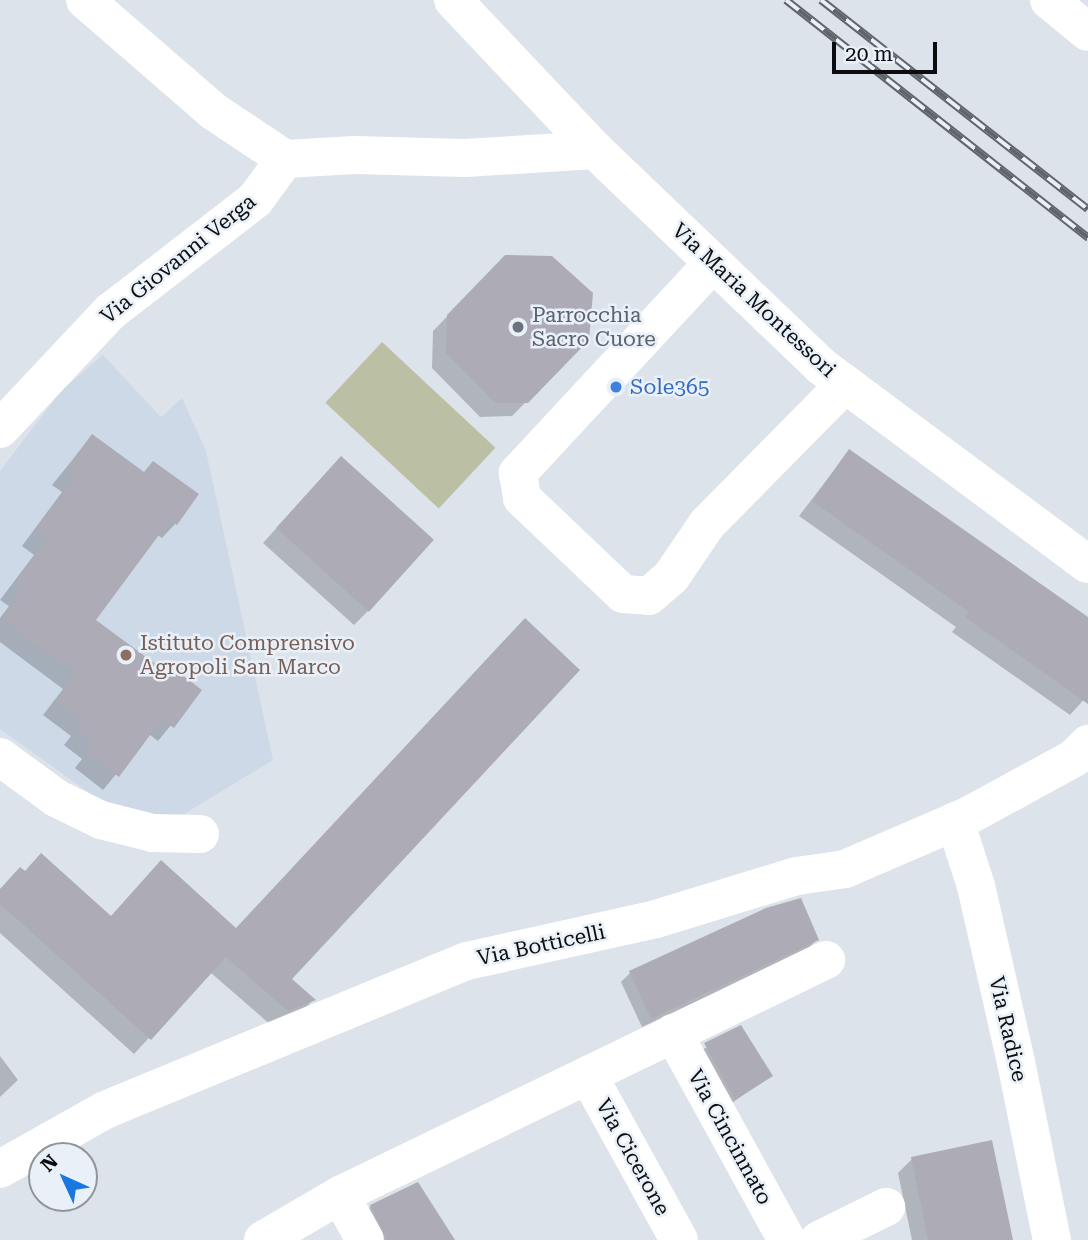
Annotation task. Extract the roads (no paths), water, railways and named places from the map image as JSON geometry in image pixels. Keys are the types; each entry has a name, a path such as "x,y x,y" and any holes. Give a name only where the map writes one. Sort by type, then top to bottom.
{"street":[{"path":"85,0 213,111 285,159 355,155 465,158 595,150"},
{"name":"Via Maria Montessori","path":"453,0 595,150 845,384 1088,564"},
{"path":"1049,0 1088,32"},
{"name":"Via Giovanni Verga","path":"0,429 110,312 255,200 285,159"},
{"path":"713,263 518,473 522,498 623,594 649,596 671,578 707,524 845,384"},
{"name":"Via Botticelli","path":"0,1169 105,1110 467,961 656,919 797,876 845,869 955,821 1074,758 1088,744"},
{"path":"0,757 56,798 101,820 153,833 200,834"},
{"name":"Via Radice","path":"955,821 976,886 1016,1062 1052,1240"},
{"path":"263,1240 340,1195 826,960"},
{"name":"Via Cincinnato","path":"673,1033 787,1240"},
{"name":"Via Cicerone","path":"588,1075 679,1240"},
{"path":"340,1195 365,1240"},
{"path":"819,1240 886,1208"}],"railway":[{"path":"786,0 1088,238"},
{"path":"821,0 1088,209"}],"place":[{"name":"Parrocchia Sacro Cuore","path":"518,327"},
{"name":"Sole365","path":"616,387"},
{"name":"Istituto Comprensivo Agropoli San Marco","path":"126,655"}]}
